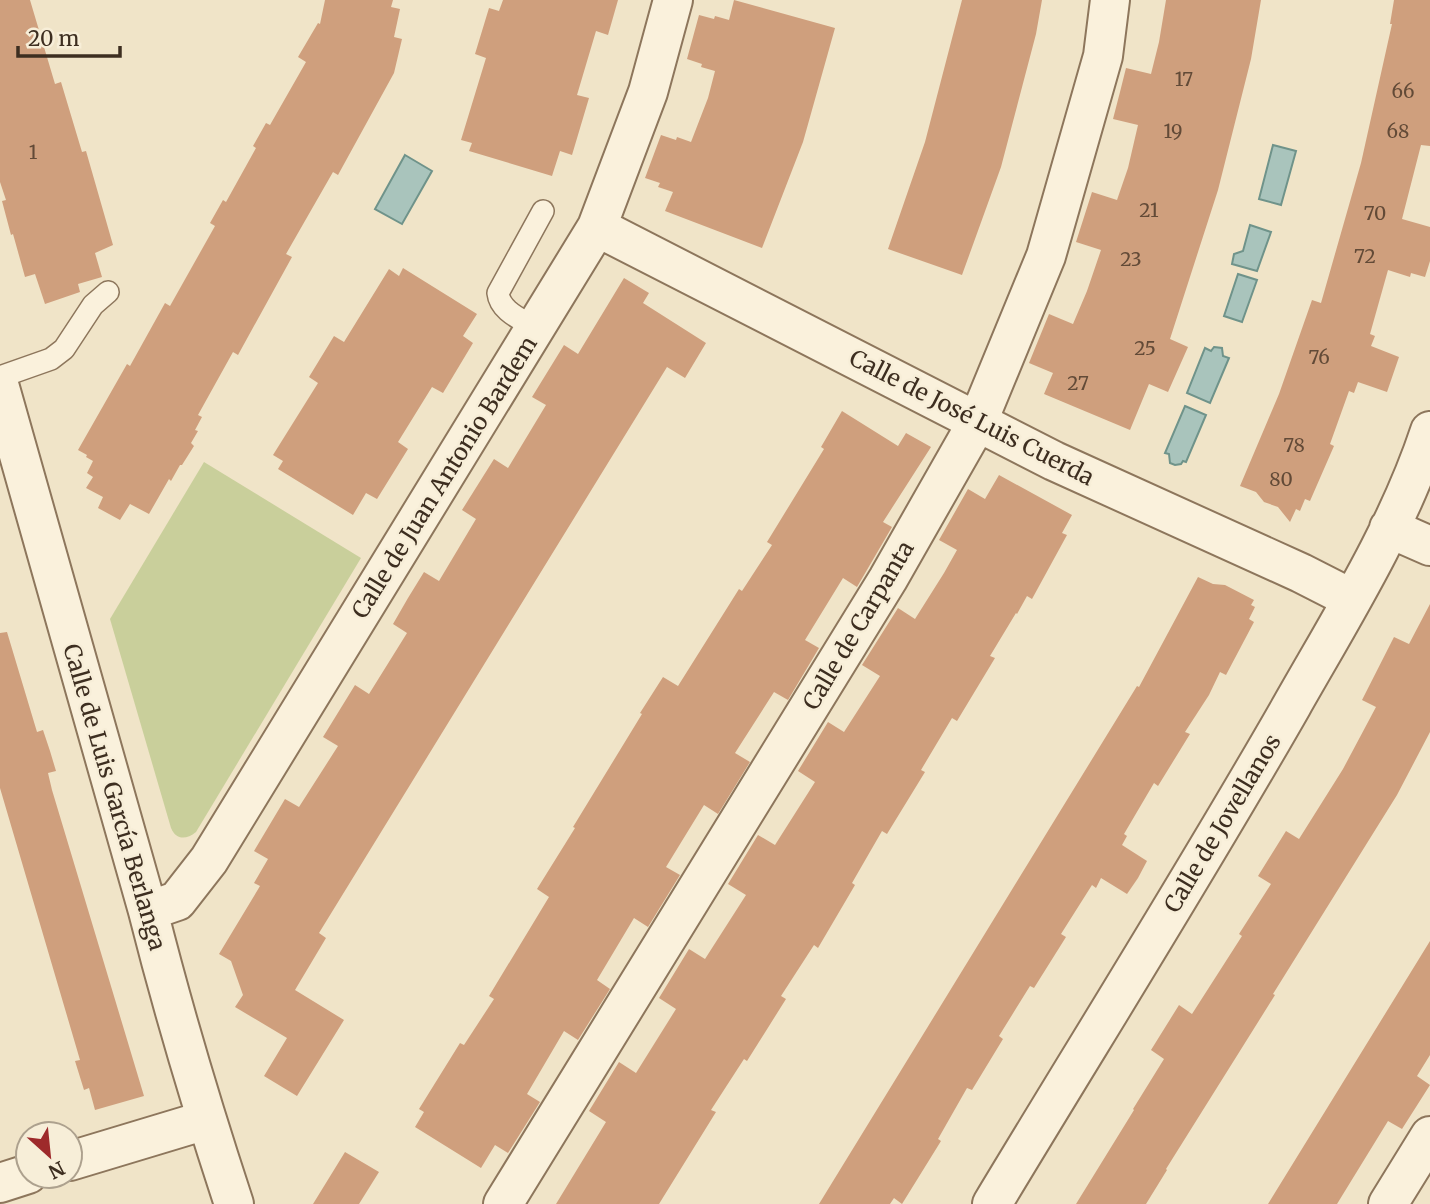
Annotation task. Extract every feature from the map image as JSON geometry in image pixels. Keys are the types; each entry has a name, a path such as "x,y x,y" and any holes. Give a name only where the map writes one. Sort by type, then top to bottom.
{"street":[{"name":"Calle de Juan Antonio Bardem","path":"148,911 177,901 209,860 597,227 648,92 673,0"},
{"name":"Calle de Carpanta","path":"503,1204 888,579 978,421 1046,256 1103,57 1110,0"},
{"name":"Calle de José Luis Cuerda","path":"597,227 1054,461 1301,573 1352,599"},
{"name":"Calle de Luis García Berlanga","path":"0,388 166,982 206,1120 234,1204"},
{"name":"Calle de Jovellanos","path":"992,1204 1255,770 1352,599 1390,527 1420,462 1430,431"},
{"path":"1390,527 1430,546"},
{"path":"84,1157 206,1120"},
{"path":"1388,1204 1430,1136"}],"lane":[{"path":"536,328 509,312 499,302 498,293 543,211"},
{"path":"0,377 51,359 64,349 93,305 108,292"}],"green space":[{"path":"204,462 361,558 196,832 182,838 171,828 110,619"}],"water":[{"path":"1273,145 1296,151 1281,205 1259,199"},
{"path":"405,155 432,171 402,224 375,209"},
{"path":"1250,225 1271,232 1257,271 1232,264 1234,254 1243,251"},
{"path":"1238,274 1257,280 1242,322 1224,316"},
{"path":"1214,347 1222,348 1223,356 1229,358 1210,403 1187,393 1205,348 1211,351"},
{"path":"1185,406 1206,415 1186,462 1175,465 1170,463 1169,454 1165,453"}],"building":[{"path":"0,0 30,0 55,84 61,82 82,152 86,151 113,245 95,253 102,277 78,284 80,292 45,304 35,274 25,277 2,201 6,200 0,182"},
{"path":"325,0 393,0 391,7 400,9 394,37 402,39 394,73 338,175 333,172 286,254 292,257 238,355 233,352 198,415 202,417 191,443 194,446 171,481 169,479 149,514 130,504 120,520 98,508 103,497 86,488 93,477 87,473 93,461 78,450 165,303 170,306 215,226 210,223 223,200 226,202 256,148 253,146 266,123 270,125 306,62 298,57 318,23 320,24"},
{"path":"503,0 618,0 608,35 596,31 577,95 589,98 572,155 560,151 552,176 469,151 472,143 461,140 486,58 475,54 489,8 499,11"},
{"path":"734,0 835,28 803,142 762,248 665,211 673,192 658,187 660,183 645,178 661,135 691,142 715,71 687,59 699,15 729,20"},
{"path":"962,0 1042,0 1036,34 1001,167 962,275 888,249 925,142"},
{"path":"1166,0 1261,0 1251,59 1218,190 1170,339 1188,347 1168,392 1149,384 1130,430 1044,394 1053,373 1029,363 1049,314 1073,324 1087,291 1101,250 1076,242 1092,192 1117,200 1138,125 1113,119 1126,68 1151,74"},
{"path":"1394,0 1430,0 1430,146 1421,145 1402,219 1430,227 1430,261 1425,277 1411,273 1410,277 1388,270 1370,334 1375,336 1371,346 1399,357 1387,392 1358,382 1354,393 1349,391 1330,444 1334,446 1310,501 1305,499 1300,511 1296,509 1290,522 1278,507 1264,502 1256,492 1240,486 1279,394 1312,300 1321,303 1361,163 1392,24"},
{"path":"403,268 477,314 463,336 473,343 443,393 432,387 398,442 408,449 377,499 366,493 353,515 278,469 283,461 273,455 318,383 309,377 334,336 344,342 389,269 399,276"},
{"path":"624,278 649,293 643,303 706,343 685,378 667,367 319,933 326,938 295,990 344,1020 297,1096 264,1076 287,1038 235,1007 243,995 231,961 219,954 260,886 254,883 268,859 254,851 285,799 299,807 338,746 323,737 355,685 369,694 407,633 393,624 424,572 439,581 476,519 462,510 494,459 508,468 546,405 532,397 564,345 578,354"},
{"path":"842,411 898,446 906,433 931,447 883,522 892,527 857,587 843,578 805,640 819,648 788,700 774,692 735,753 750,762 718,814 704,805 666,867 680,875 648,927 634,918 597,980 610,989 578,1040 564,1031 527,1094 540,1102 508,1153 495,1145 481,1168 415,1127 424,1112 419,1109 460,1043 464,1045 494,999 489,996 549,897 537,889 642,714 640,713 663,677 678,686 739,589 742,591 772,545 767,542 824,449 821,447"},
{"path":"999,475 1072,515 1062,533 1067,535 1032,599 1027,596 1016,613 990,656 995,658 957,721 952,718 921,770 925,772 887,834 882,831 852,883 855,885 818,948 814,945 781,996 786,999 747,1061 744,1059 711,1110 716,1112 659,1204 556,1204 606,1122 589,1111 619,1062 636,1073 676,1009 659,998 689,949 705,959 746,895 728,884 758,835 775,845 815,782 798,771 828,722 844,732 880,676 862,665 898,608 915,619 944,573 957,550 939,540 968,489 985,499"},
{"path":"1198,577 1213,584 1225,585 1254,600 1251,605 1255,607 1249,619 1254,622 1226,675 1220,672 1185,732 1190,734 1158,786 1154,783 1124,834 1127,836 1122,845 1147,861 1138,878 1127,894 1101,878 1096,888 1092,885 1061,934 1066,937 1034,988 1030,986 999,1036 1003,1039 972,1090 967,1088 938,1139 941,1141 902,1204 894,1198 890,1204 819,1204 1137,686 1139,687"},
{"path":"1430,604 1430,732 1397,795 1146,1204 1076,1204 1164,1059 1151,1050 1179,1005 1192,1014 1242,936 1239,934 1271,884 1258,876 1286,831 1299,839 1343,769 1376,707 1362,700 1394,637 1409,644"},
{"path":"7,632 37,732 43,730 56,771 48,773 52,790 144,1096 95,1110 89,1088 84,1090 75,1061 80,1060 0,788 0,633"},
{"path":"1430,941 1430,1055 1417,1076 1430,1085 1402,1129 1388,1121 1337,1204 1268,1204"},
{"path":"345,1152 379,1172 359,1204 313,1204"}]}
